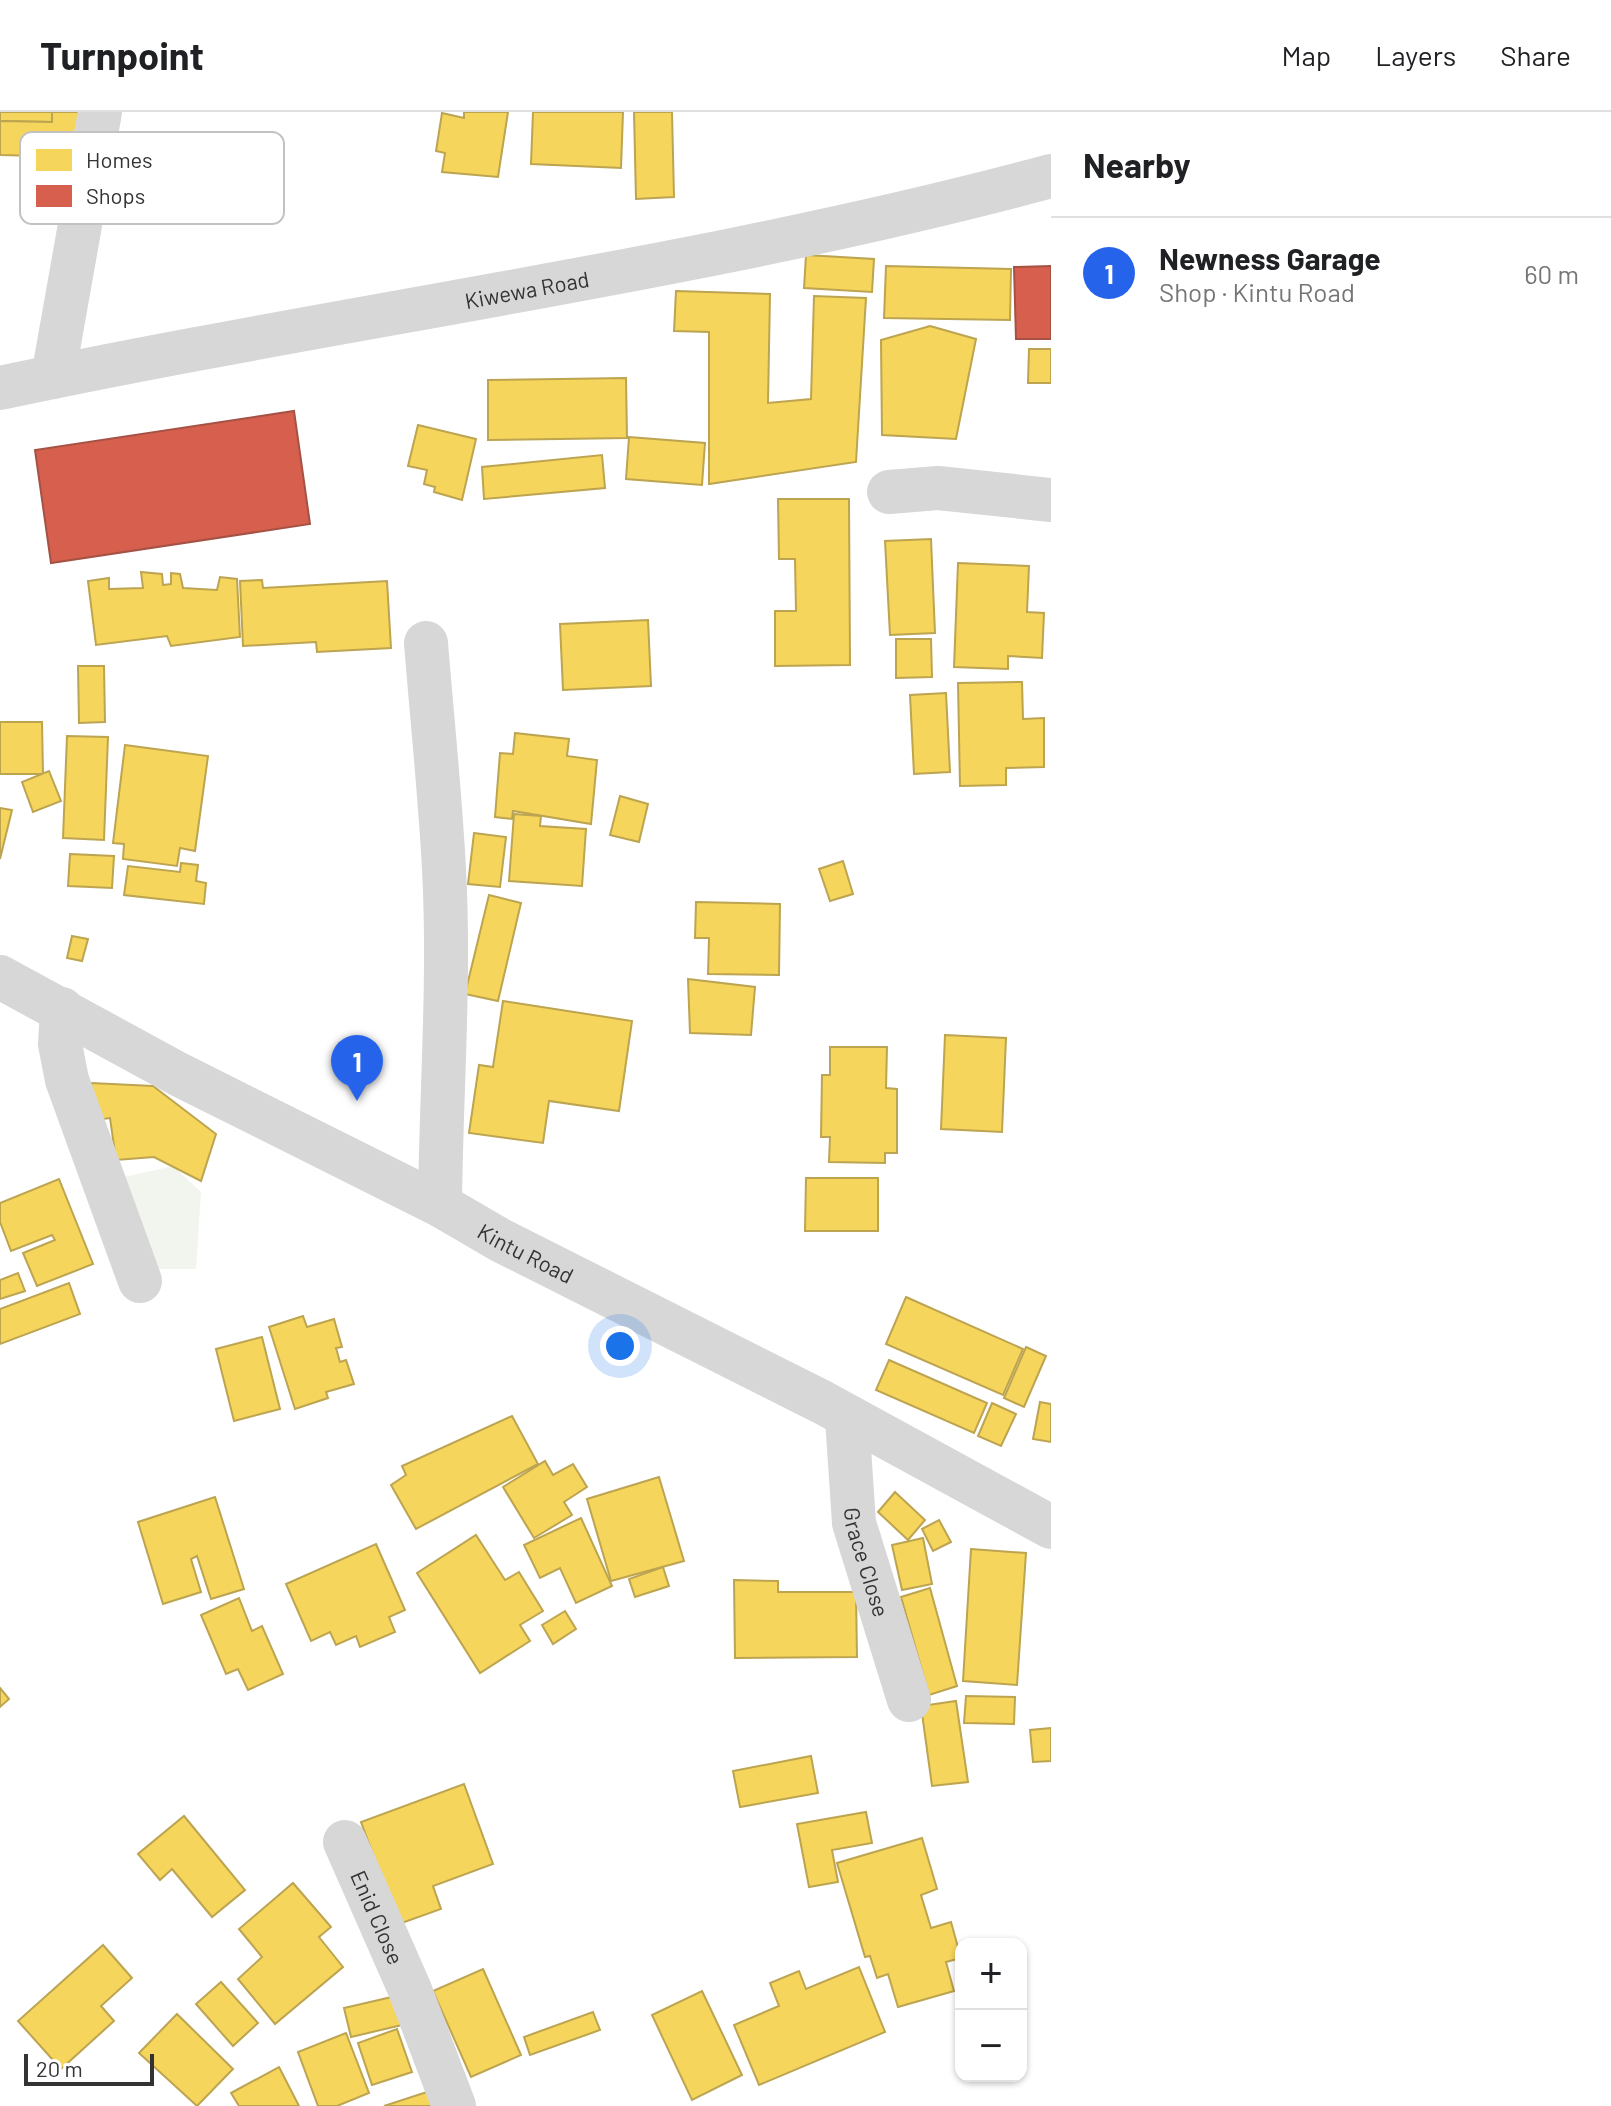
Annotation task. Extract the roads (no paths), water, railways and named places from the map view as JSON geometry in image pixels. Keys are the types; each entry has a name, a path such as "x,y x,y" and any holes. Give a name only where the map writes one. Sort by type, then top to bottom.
{"street":[{"path":"96,132 100,112"},
{"name":"Kiwewa Road","path":"0,388 753,244 954,202 1051,176"},
{"path":"53,377 80,224"},
{"path":"889,492 938,488 1051,500"},
{"path":"426,643 444,870 446,1000 440,1205"},
{"name":"Kintu Road","path":"0,977 178,1074 440,1205 500,1240 847,1418 1051,1527"},
{"path":"62,1009 60,1044 67,1080 140,1281"},
{"name":"Grace Close","path":"847,1418 850,1491 859,1545 909,1700"},
{"name":"Enid Close","path":"345,1842 410,1990 454,2106"}],"place":[{"name":"Newness Garage","path":"357,1101"}]}
